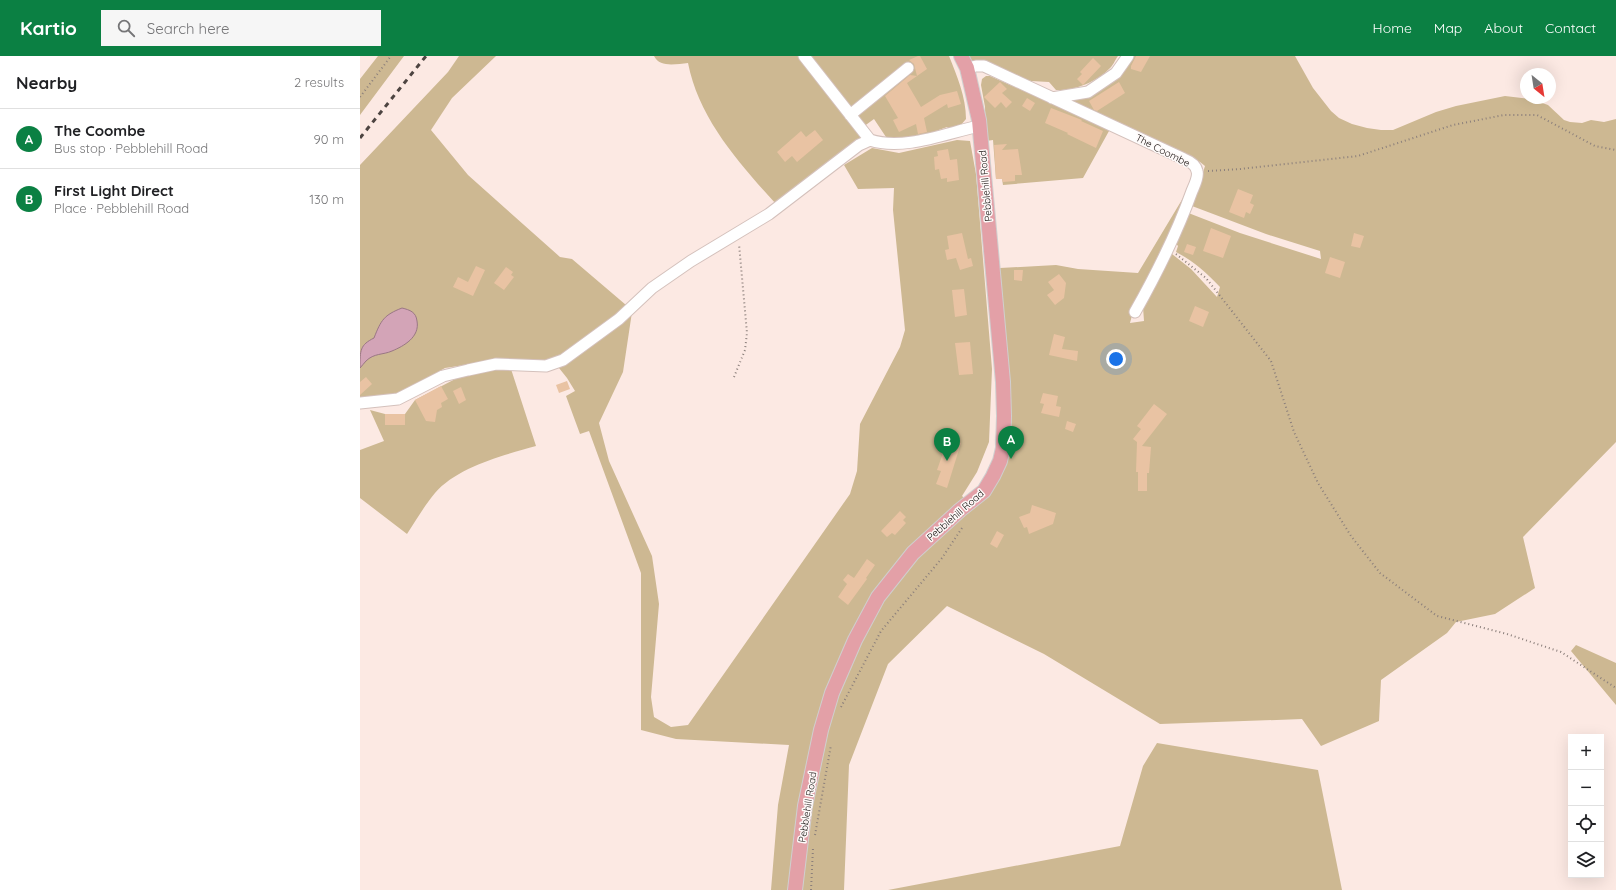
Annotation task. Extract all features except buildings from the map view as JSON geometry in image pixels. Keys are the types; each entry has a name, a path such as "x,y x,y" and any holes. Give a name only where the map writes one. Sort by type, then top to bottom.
{"main road":[{"name":"Pebblehill Road","path":"796,890 805,806 821,730 832,693 852,646 878,597 913,553 960,510 984,491 1000,461 1003,448 1003,382 979,126 975,99 964,62"}],"street":[{"path":"804,56 870,140 880,143 899,143 945,135 979,126"},
{"path":"1051,98 1088,92 1116,72 1128,56"},
{"name":"The Coombe","path":"964,62 976,66 984,66 1191,162 1197,170 1197,176 1186,207 1158,270 1135,312"},
{"path":"850,115 908,68"},
{"path":"360,403 398,399 443,376 496,364 546,366 563,360 619,319 652,288 691,261 738,233 791,198 859,145 870,140"}],"path":[{"path":"360,97 391,56"},
{"path":"1197,170 1240,169 1358,156 1453,125 1504,115 1537,115 1595,146 1616,150"},
{"path":"734,377 746,350 747,333 738,233"},
{"path":"1168,248 1206,278 1271,361 1294,432 1318,483 1351,536 1380,573 1437,616 1507,634 1561,652 1616,688"},
{"path":"841,708 881,631 942,558 962,528 960,510"},
{"path":"811,890 814,842 832,744"}],"shaded area":[{"path":"378,56 404,56 360,115 360,79"},
{"path":"459,56 496,56 452,98 431,130 468,175 560,257 572,259 626,305 602,327 565,355 541,364 478,363 445,368 399,394 360,399 360,165 448,72"},
{"path":"654,56 949,56 963,95 966,119 960,126 950,130 947,127 928,134 888,140 874,119 863,127 843,114 863,140 776,204 748,173 722,139 701,103 693,83 688,63 664,64 657,60"},
{"path":"964,56 1118,56 1113,65 1104,74 1091,82 1070,89 1056,90 1049,82 1031,81 971,62"},
{"path":"1131,56 1295,56 1313,88 1331,111 1339,118 1352,124 1367,128 1393,130 1436,112 1456,106 1505,96 1520,98 1520,104 1548,105 1564,120 1570,122 1582,123 1591,120 1604,122 1616,119 1616,442 1523,537 1535,588 1495,614 1456,622 1447,633 1381,680 1379,721 1321,746 1302,719 1160,724 1044,654 947,606 888,664 849,765 844,890 771,890 778,805 789,745 676,739 641,730 641,573 589,431 580,434 566,396 575,391 559,368 563,363 632,312 623,372 599,423 609,461 652,556 659,604 651,697 654,717 671,727 688,725 850,494 857,471 860,424 900,347 905,330 893,210 894,188 858,189 844,165 872,148 899,153 957,140 970,141 976,174 992,369 989,442 977,472 962,496 973,506 998,480 998,277 1000,268 1056,265 1078,269 1138,273 1186,193 1165,248 1135,304 1130,323 1144,321 1143,307 1172,254 1191,269 1217,297 1220,287 1210,276 1188,259 1176,252 1178,246 1174,241 1187,213 1240,233 1321,259 1320,251 1266,234 1192,206 1205,166 1200,162 1072,104 1070,98"},
{"path":"986,76 990,76 1100,125 1109,131 1083,178 1003,185 1002,179 996,179 993,140 986,141 985,107 981,85 982,79"},
{"path":"402,308 412,312 415,315 417,327 414,336 406,344 397,349 369,358 360,368 360,357 363,346 374,338 381,322 387,316"},
{"path":"497,368 511,369 536,446 482,463 468,469 444,484 435,493 407,534 360,498 360,450 384,441 370,410 385,414 405,414 415,400 459,377"},
{"path":"1576,645 1616,663 1616,705 1571,651"},
{"path":"1157,743 1318,770 1342,890 888,890 1120,846 1143,766"}],"railway":[{"path":"360,138 426,56"}],"place":[{"name":"The Coombe","path":"1011,459"},
{"name":"First Light Direct","path":"947,461"}]}
